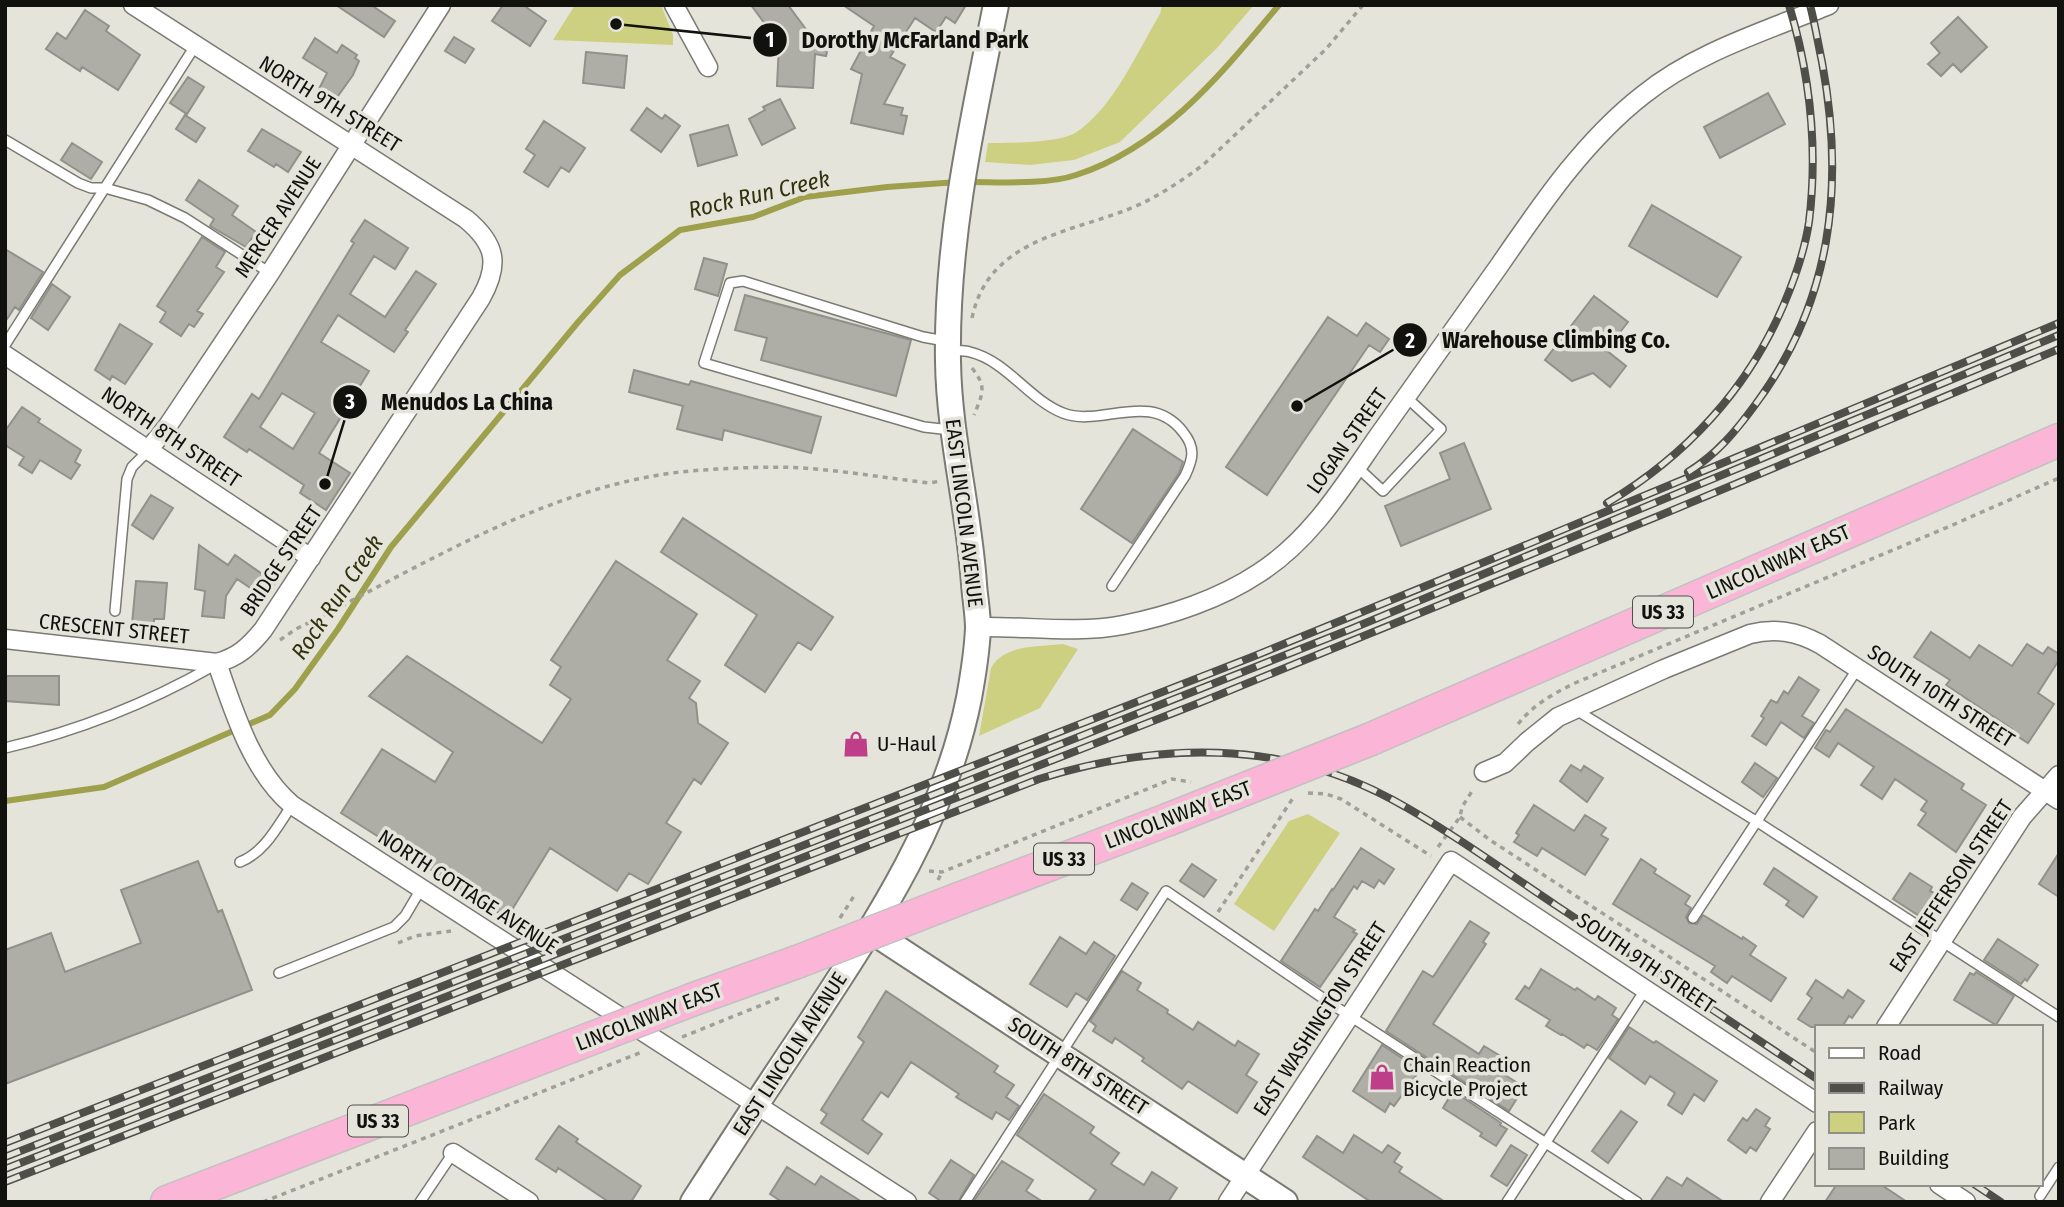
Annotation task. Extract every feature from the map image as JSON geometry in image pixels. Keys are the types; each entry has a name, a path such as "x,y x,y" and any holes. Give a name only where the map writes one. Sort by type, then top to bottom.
{"highway":[{"name":"LINCOLNWAY EAST","path":"167,1202 1371,740 2059,440"}],"main road":[{"name":"EAST LINCOLN AVENUE","path":"693,1202 871,931 906,869 930,820 969,698 978,627 972,556 953,430 948,346 955,227 969,136 996,5"},
{"name":"SOUTH 8TH STREET","path":"871,931 1285,1202"}],"street":[{"name":"NORTH 9TH STREET","path":"133,5 466,219 485,238 492,252"},
{"name":"MERCER AVENUE","path":"149,449 167,427 270,273 441,5"},
{"path":"674,5 708,67"},
{"name":"LOGAN STREET","path":"978,627 1085,629 1122,625 1164,614 1217,595 1258,574 1292,548 1333,502 1552,192 1620,115 1670,74 1829,5"},
{"name":"BRIDGE STREET","path":"217,663 234,658 249,648 263,630 481,298 494,267 492,252"},
{"name":"NORTH 8TH STREET","path":"5,355 311,558"},
{"name":"SOUTH 10TH STREET","path":"1575,709 1749,634 1769,630 1797,633 1820,643 2052,795"},
{"name":"CRESCENT STREET","path":"5,639 217,663"},
{"name":"NORTH COTTAGE AVENUE","path":"217,663 250,745 274,788 292,805 907,1202"},
{"path":"1484,772 1505,763 1543,728 1575,709"},
{"name":"EAST JEFFERSON STREET","path":"1887,1025 2022,817 2052,795 2059,775"},
{"name":"SOUTH 9TH STREET","path":"1451,861 1815,1102"},
{"name":"EAST WASHINGTON STREET","path":"1228,1202 1451,861"},
{"path":"1770,1202 1815,1134"},
{"path":"453,1153 529,1202"},
{"path":"1942,1186 1966,1202"}],"lane":[{"path":"5,345 195,46"},
{"path":"5,139 78,183 148,200 185,218 270,273"},
{"path":"953,430 924,427 704,363 730,283 743,281 970,352 994,362 1036,397 1062,413 1080,417 1133,411 1162,414 1178,425 1191,443 1193,458 1185,476 1112,586"},
{"path":"1357,467 1383,491 1441,429 1406,397"},
{"path":"115,611 127,479 132,467 149,449"},
{"path":"5,748 65,732 114,714 192,678 217,663"},
{"path":"1693,918 1858,668"},
{"path":"1575,709 1756,821 2059,1017"},
{"path":"240,862 251,858 264,847 292,805"},
{"path":"279,973 394,927 405,916 421,889"},
{"path":"965,1202 1166,891 1637,1202"},
{"path":"1507,1202 1644,990"},
{"path":"420,1202 453,1153"},
{"path":"2040,1196 2059,1167"}],"path":[{"path":"1019,251 1041,239 1130,208 1181,182 1203,165 1326,49 1363,5"},
{"path":"276,643 296,629 433,556 566,499 627,482 699,470 768,467 804,468 929,483"},
{"path":"906,869 942,872 1172,779 1197,783"},
{"path":"1282,802 1309,792 1341,799 1432,856"},
{"path":"1212,922 1294,797"},
{"path":"1425,865 1460,817 1490,840 1815,1052"},
{"path":"389,946 423,934 480,928"},
{"path":"263,1202 646,1050"}],"green space":[{"path":"575,5 661,5 673,35 673,45 553,40"},
{"path":"1162,5 1254,5 1217,48 1120,142 1074,160 1030,165 985,162 988,143 1057,139 1075,133 1089,123 1123,79 1160,14"},
{"path":"1063,644 1078,649 1040,708 979,736 991,668 997,660 1023,648"},
{"path":"1308,814 1340,833 1274,931 1234,904 1289,821"}],"building":[{"path":"336,5 371,5 395,21 384,37"},
{"path":"503,5 523,5 546,21 530,46 492,21"},
{"path":"751,5 788,5 811,36 830,40 826,56 815,54 813,88 777,86 779,43"},
{"path":"843,5 966,5 955,23 946,17 936,32 915,18 890,57 905,65 884,104 903,108 901,115 907,116 903,134 851,123 862,74 851,69 874,26"},
{"path":"85,10 109,26 106,31 140,55 118,90 82,67 80,71 46,49 57,33 66,39"},
{"path":"1958,17 1987,47 1961,72 1953,64 1941,76 1928,64 1940,53 1931,43"},
{"path":"454,37 474,49 465,63 445,51"},
{"path":"315,38 337,53 342,45 357,55 355,58 359,61 353,75 335,100 319,89 327,73 303,58"},
{"path":"586,52 627,56 624,88 583,83"},
{"path":"188,77 204,87 187,114 170,103"},
{"path":"1768,93 1785,124 1720,158 1704,127"},
{"path":"780,99 795,128 762,145 749,119 765,110 763,107"},
{"path":"647,108 662,119 665,115 680,126 661,152 631,130"},
{"path":"185,115 205,128 196,142 176,129"},
{"path":"544,121 585,148 569,172 561,167 548,187 524,172 535,155 526,149"},
{"path":"728,125 737,155 698,166 690,135"},
{"path":"262,129 301,152 288,172 248,151"},
{"path":"72,143 102,162 91,179 61,160"},
{"path":"199,180 238,206 232,215 256,232 246,247 210,226 214,219 186,200"},
{"path":"1652,205 1741,257 1717,297 1629,246"},
{"path":"365,220 408,248 395,269 374,256 350,294 385,317 416,271 436,284 405,330 408,332 394,352 338,315 321,342 369,371 319,453 350,473 326,510 300,493 304,485 249,449 247,452 224,437 252,394 259,399 354,243 351,241","holes":["282,393 315,413 293,449 260,427"]},
{"path":"202,237 225,252 216,267 224,272 197,311 203,314 194,327 189,324 181,336 160,322 166,312 157,306"},
{"path":"5,249 43,272 19,310 15,307 5,322"},
{"path":"704,258 727,264 718,296 695,289"},
{"path":"52,284 70,297 48,330 31,318"},
{"path":"745,295 911,340 896,396 761,360 767,338 735,330"},
{"path":"1594,296 1628,322 1606,350 1626,366 1610,387 1593,373 1572,381 1545,360"},
{"path":"1328,317 1357,336 1366,323 1389,339 1380,352 1369,345 1267,495 1226,467"},
{"path":"120,324 152,344 125,384 112,376 110,380 95,370"},
{"path":"634,370 689,385 691,381 821,417 811,453 724,430 722,440 677,429 683,406 629,392"},
{"path":"22,407 40,419 38,422 81,450 75,462 80,465 71,479 40,460 32,473 19,465 24,457 5,445 5,431"},
{"path":"1133,429 1183,462 1179,473 1132,543 1081,509"},
{"path":"1464,443 1491,509 1401,546 1385,506 1450,479 1440,453"},
{"path":"151,495 173,508 153,539 132,525"},
{"path":"683,518 833,617 811,650 798,642 765,692 725,665 757,615 661,552"},
{"path":"199,545 228,565 235,555 275,583 265,598 237,579 226,596 224,618 202,616 205,591 195,589"},
{"path":"616,561 697,614 667,660 700,681 689,698 696,703 698,723 728,743 701,784 694,779 666,823 681,832 648,884 629,873 617,891 550,848 507,918 341,813 382,749 435,782 453,752 369,696 407,656 542,743 571,699 550,685 561,667 551,660"},
{"path":"136,581 167,583 164,619 154,619 154,626 132,624"},
{"path":"1931,632 1970,658 1979,645 2012,666 2027,644 2043,654 2048,647 2059,654 2059,660 2038,693 2054,704 2028,743 2011,732 2012,729 1946,685 1950,680 1914,657"},
{"path":"5,676 59,676 59,705 5,701"},
{"path":"1799,677 1819,690 1802,716 1814,723 1804,738 1781,722 1766,745 1752,736 1764,718 1761,716 1771,700 1777,703 1784,691 1788,694"},
{"path":"1846,709 1964,784 1961,789 1986,805 1956,852 1918,825 1926,813 1921,810 1927,801 1895,779 1882,799 1861,785 1874,767 1838,743 1829,757 1815,748 1826,730 1830,732"},
{"path":"1755,763 1777,778 1763,797 1742,782"},
{"path":"1571,765 1581,771 1584,766 1603,778 1587,802 1560,781"},
{"path":"1534,805 1574,831 1585,815 1606,828 1601,835 1608,839 1585,875 1542,848 1537,856 1514,842 1519,835 1516,833"},
{"path":"1361,848 1394,869 1384,884 1379,880 1374,888 1362,881 1357,889 1354,886 1334,917 1357,934 1320,987 1281,961 1315,909 1318,911"},
{"path":"2059,853 2059,897 2039,884"},
{"path":"1641,859 1656,869 1654,873 1690,896 1685,904 1691,908 1686,917 1689,923 1697,924 1703,915 1742,939 1743,937 1756,946 1750,955 1786,978 1771,1001 1732,976 1727,983 1711,972 1715,966 1613,904"},
{"path":"198,861 218,912 222,910 252,990 5,1084 5,950 51,933 65,972 141,943 121,890"},
{"path":"1192,864 1216,880 1204,897 1180,881"},
{"path":"1774,868 1817,897 1803,917 1786,905 1789,901 1764,884"},
{"path":"1910,873 1932,887 1930,891 1936,894 1921,917 1893,899"},
{"path":"1132,883 1148,893 1137,910 1121,900"},
{"path":"1470,921 1489,933 1483,942 1486,944 1433,1024 1479,1054 1484,1046 1512,1063 1505,1075 1524,1087 1509,1111 1386,1031 1423,971 1433,977"},
{"path":"1060,937 1086,954 1094,942 1115,956 1087,1000 1076,993 1067,1007 1030,984"},
{"path":"1998,939 2038,965 2027,981 2025,979 2021,984 1984,960"},
{"path":"1541,969 1575,990 1577,988 1595,1000 1598,996 1616,1008 1612,1015 1618,1019 1597,1050 1587,1044 1584,1048 1546,1026 1550,1020 1516,999 1525,986 1529,989"},
{"path":"1122,971 1141,983 1137,990 1193,1030 1198,1022 1235,1046 1238,1041 1259,1054 1246,1075 1257,1082 1237,1113 1188,1081 1182,1089 1115,1038 1112,1043 1093,1031 1096,1026 1090,1021"},
{"path":"1976,972 2014,996 1996,1025 1954,1000 1970,973 1974,975"},
{"path":"1816,980 1843,998 1848,990 1864,1001 1843,1025 1811,1027 1798,1019 1812,998 1807,994"},
{"path":"886,991 998,1066 994,1072 1014,1085 1006,1097 1019,1106 1009,1120 996,1112 992,1119 956,1097 959,1094 911,1062 888,1097 881,1092 862,1120 882,1134 868,1154 821,1123 827,1114 821,1110 864,1042 858,1037"},
{"path":"1629,1027 1654,1043 1656,1041 1717,1081 1704,1101 1694,1094 1682,1114 1668,1105 1675,1093 1650,1076 1645,1084 1609,1058"},
{"path":"1382,1045 1420,1070 1394,1106 1390,1103 1385,1112 1353,1091"},
{"path":"1453,1091 1507,1129 1496,1146 1480,1136 1482,1133 1443,1108"},
{"path":"1044,1094 1094,1127 1090,1133 1119,1153 1111,1164 1144,1185 1152,1172 1177,1188 1168,1202 1088,1202 1096,1190 1017,1135"},
{"path":"1756,1109 1770,1118 1765,1126 1770,1129 1756,1151 1750,1147 1746,1153 1728,1140 1743,1118 1747,1121"},
{"path":"1621,1111 1637,1122 1608,1163 1592,1151"},
{"path":"559,1126 578,1139 576,1142 641,1186 631,1202 609,1202 558,1168 556,1172 536,1159"},
{"path":"1354,1135 1382,1153 1388,1145 1400,1153 1394,1162 1402,1167 1399,1172 1445,1202 1371,1202 1303,1157 1317,1136 1343,1153"},
{"path":"1511,1145 1527,1155 1507,1186 1491,1176"},
{"path":"951,1160 974,1175 958,1202 942,1202 929,1193"},
{"path":"1002,1161 1033,1180 1026,1191 1043,1202 973,1202"},
{"path":"787,1167 815,1185 821,1176 862,1202 782,1202 770,1194"},
{"path":"1667,1177 1682,1186 1687,1178 1724,1202 1650,1202"},
{"path":"1836,1186 1883,1186 1907,1202 1825,1202"}],"waterway":[{"name":"Rock Run Creek","path":"969,182 1023,182 1064,178 1107,162 1136,146 1189,105 1279,5"},
{"name":"Rock Run Creek","path":"5,801 104,787 270,715 295,689 391,547 579,321 620,275 680,230 753,217 805,197 958,182"}],"railway":[{"path":"1607,503 1663,464 1712,418 1752,364 1769,335 1792,284 1809,222 1813,167 1807,85 1789,5"},
{"path":"1688,472 1725,442 1755,405 1781,366 1801,325 1816,284 1826,241 1832,153 1829,108 1810,5"},
{"path":"5,1143 1252,657 2059,323"},
{"path":"5,1157 1351,629 2059,335"},
{"path":"5,1169 1199,703 2059,349"},
{"path":"5,1182 1039,779 1128,758 1173,753 1263,757 1307,766 1350,780 1393,800 1456,838 1815,1078"},
{"path":"1977,1186 2001,1202"}],"place":[{"name":"Dorothy McFarland Park","path":"616,24"},
{"name":"Warehouse Climbing Co.","path":"1297,406"},
{"name":"Menudos La China","path":"325,484"},
{"name":"U-Haul","path":"856,744"},
{"name":"Chain Reaction Bicycle Project","path":"1382,1077"}]}
